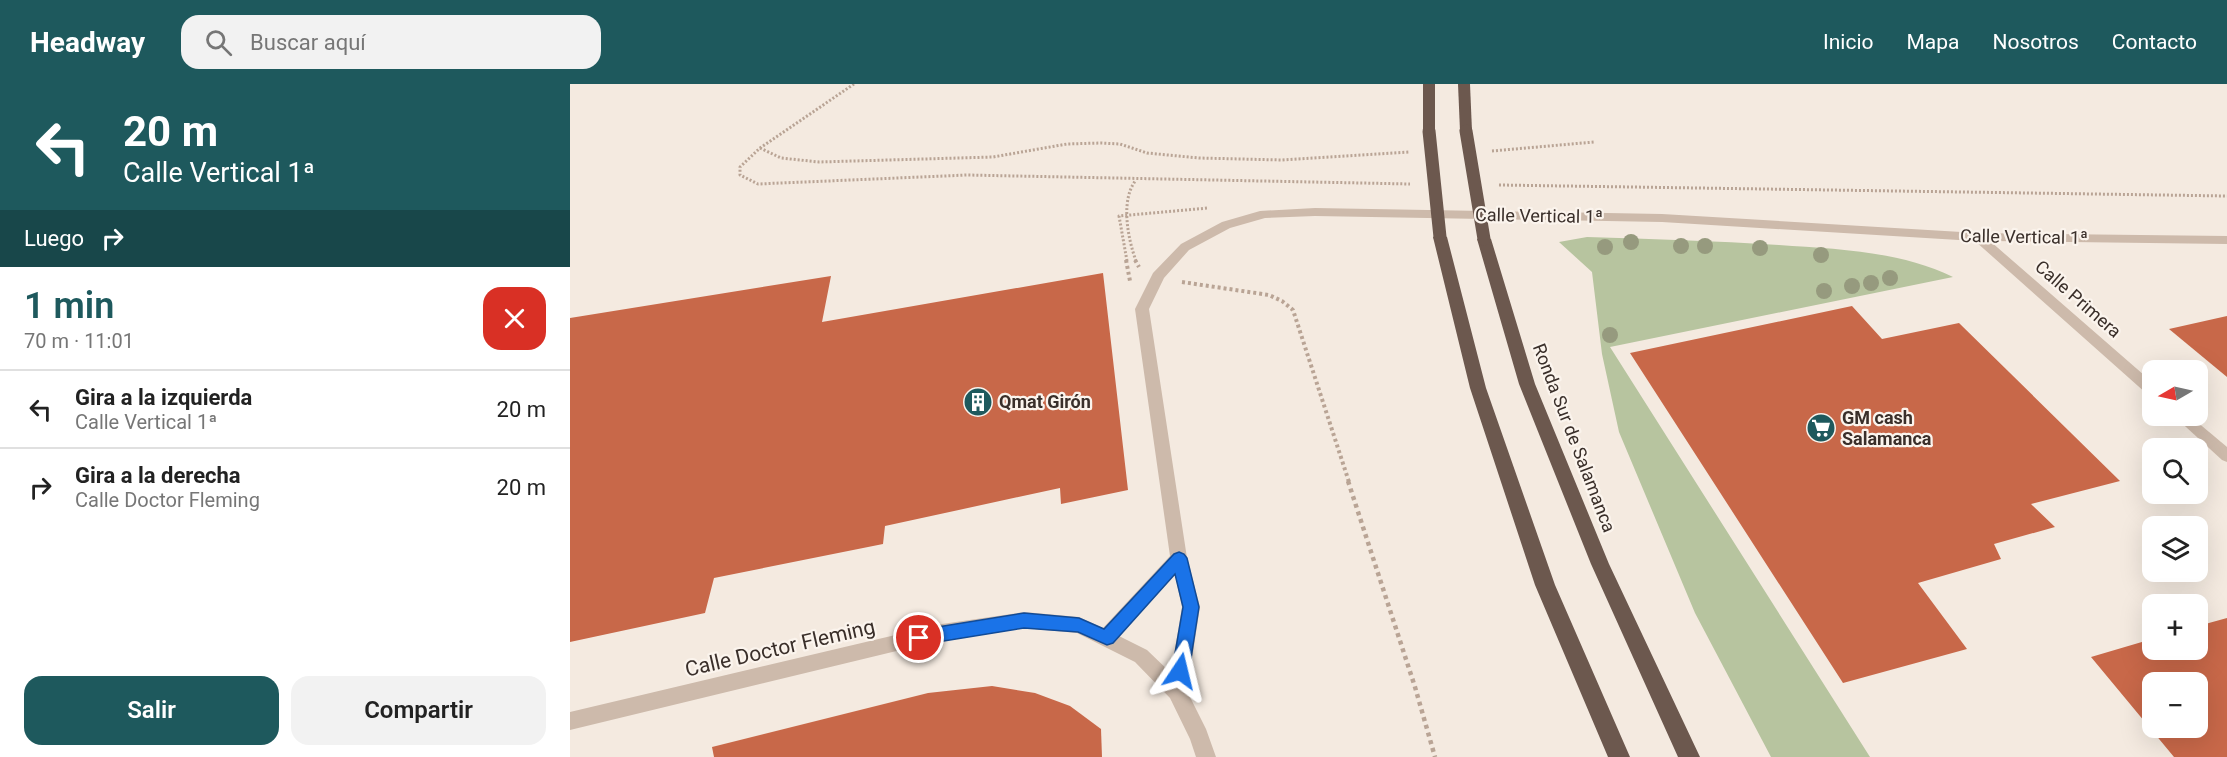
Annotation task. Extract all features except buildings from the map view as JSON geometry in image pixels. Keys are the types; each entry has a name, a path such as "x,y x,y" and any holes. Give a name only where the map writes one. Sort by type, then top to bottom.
{"highway":[{"path":"1429,84 1429,131 1440,237 1478,387 1545,585 1619,757"},
{"name":"Ronda Sur de Salamanca","path":"1464,84 1466,130 1484,239 1527,384 1600,564 1689,757"}],"street":[{"name":"Calle Vertical 1ª","path":"1177,692 1191,607 1179,558 1142,309 1158,276 1185,248 1226,225 1264,214 1294,213 1662,218 1978,237 2227,240"},
{"name":"Calle Primera","path":"1978,237 2142,381"},
{"path":"2192,426 2227,456"},
{"path":"1107,638 1179,558"},
{"name":"Calle Doctor Fleming","path":"570,721 942,632 1024,620 1079,625 1141,656 1177,692 1199,736 1206,757"}],"path":[{"path":"854,84 760,148 740,167 740,175 758,184 967,176 1410,184"},
{"path":"760,148 772,156 794,161 842,162 993,157 1067,144 1101,142 1120,144 1147,153 1199,158 1282,160 1414,152"},
{"path":"1482,151 1594,142"},
{"path":"1136,180 1129,191 1129,236 1133,262 1142,270 1180,282 1269,295 1282,301 1293,310 1415,687 1435,757"},
{"path":"1493,185 2227,196"},
{"path":"1131,292 1119,216 1217,207"}],"green space":[{"path":"1587,237 1731,242 1846,250 1912,262 1953,277 1610,347 1870,757 1771,757 1695,613 1619,432 1602,354 1592,272 1559,242"}],"place":[{"name":"Qmat Girón","path":"978,402"},
{"name":"GM cash Salamanca","path":"1821,428"}],"route":[{"path":"919,638 942,632 1024,620 1079,625 1107,638 1179,558 1191,607 1180,671"}]}
